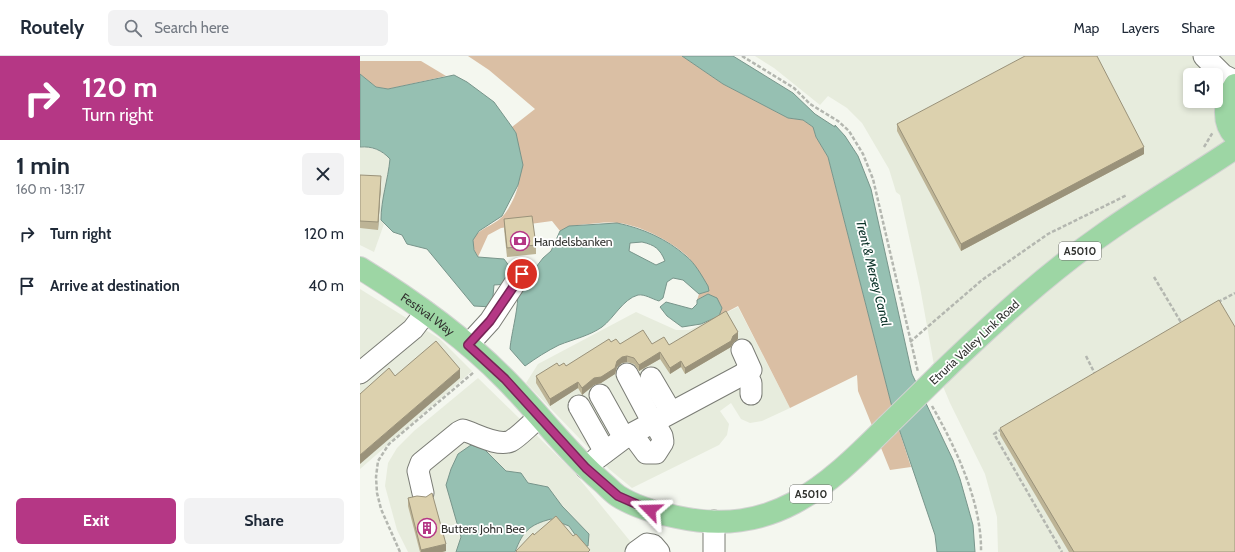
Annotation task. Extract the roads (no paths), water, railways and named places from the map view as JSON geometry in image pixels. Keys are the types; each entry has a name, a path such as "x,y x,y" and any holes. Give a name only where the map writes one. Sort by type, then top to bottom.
{"main road":[{"path":"1235,84 1229,94 1226,107 1227,121 1235,136"},
{"name":"Etruria Valley Link Road","path":"714,521 740,520 770,514 797,503 824,484 847,465 941,372 1015,303 1065,262 1143,207 1235,148"},
{"name":"Festival Way","path":"360,268 426,312 468,345 505,379 586,468 618,496 660,513 690,520 714,521"}],"street":[{"path":"1204,56 1223,75 1235,81"},
{"path":"468,345 490,321 522,274"},
{"path":"360,374 413,330 426,312"},
{"path":"586,468 605,452 628,436 751,370 742,350"},
{"path":"745,372 751,383 751,394"},
{"path":"626,374 659,419"},
{"path":"600,395 628,436 646,453 656,453 662,447 663,442 651,378"},
{"path":"579,406 605,452"},
{"path":"423,493 418,471 420,463 458,432 463,430 493,441 510,441 540,417"},
{"path":"714,521 714,552"}],"water":[{"name":"Trent & Mersey Canal","path":"682,56 733,56 793,93 815,114 835,127 835,125 845,136 858,156 871,189 912,374 953,460 960,479 973,525 975,552 937,552 935,535 893,411 828,157 816,137 813,127 803,120 788,118 723,84"},
{"path":"360,74 376,87 388,89 454,75 467,82 494,102 516,133 523,165 518,185 502,216 479,231 473,240 474,250 478,257 504,259 515,274 508,284 494,285 492,307 474,306 427,249 407,244 402,235 393,232 381,220 382,205 390,159 384,153 376,149 360,147"},
{"path":"617,223 654,235 671,244 689,259 701,274 708,286 709,291 699,294 683,280 673,278 667,282 663,298 659,301 643,295 633,297 628,300 602,327 587,335 559,345 525,366 510,349 518,297 517,292 543,258 551,251 560,231 569,226","holes":["630,243 647,243 654,246 661,253 665,261 656,265 629,251"]},
{"path":"708,294 717,298 722,308 719,316 701,324 682,327 667,316 660,307 666,302 692,309 697,304 697,300"},
{"path":"471,445 484,449 506,471 521,473 528,483 548,487 562,506 589,534 588,546 583,546 569,526 551,519 537,524 528,530 521,539 515,552 456,552 461,537 446,485 458,454"}],"place":[{"name":"Handelsbanken","path":"520,241"},
{"name":"Butters John Bee","path":"427,528"}]}
